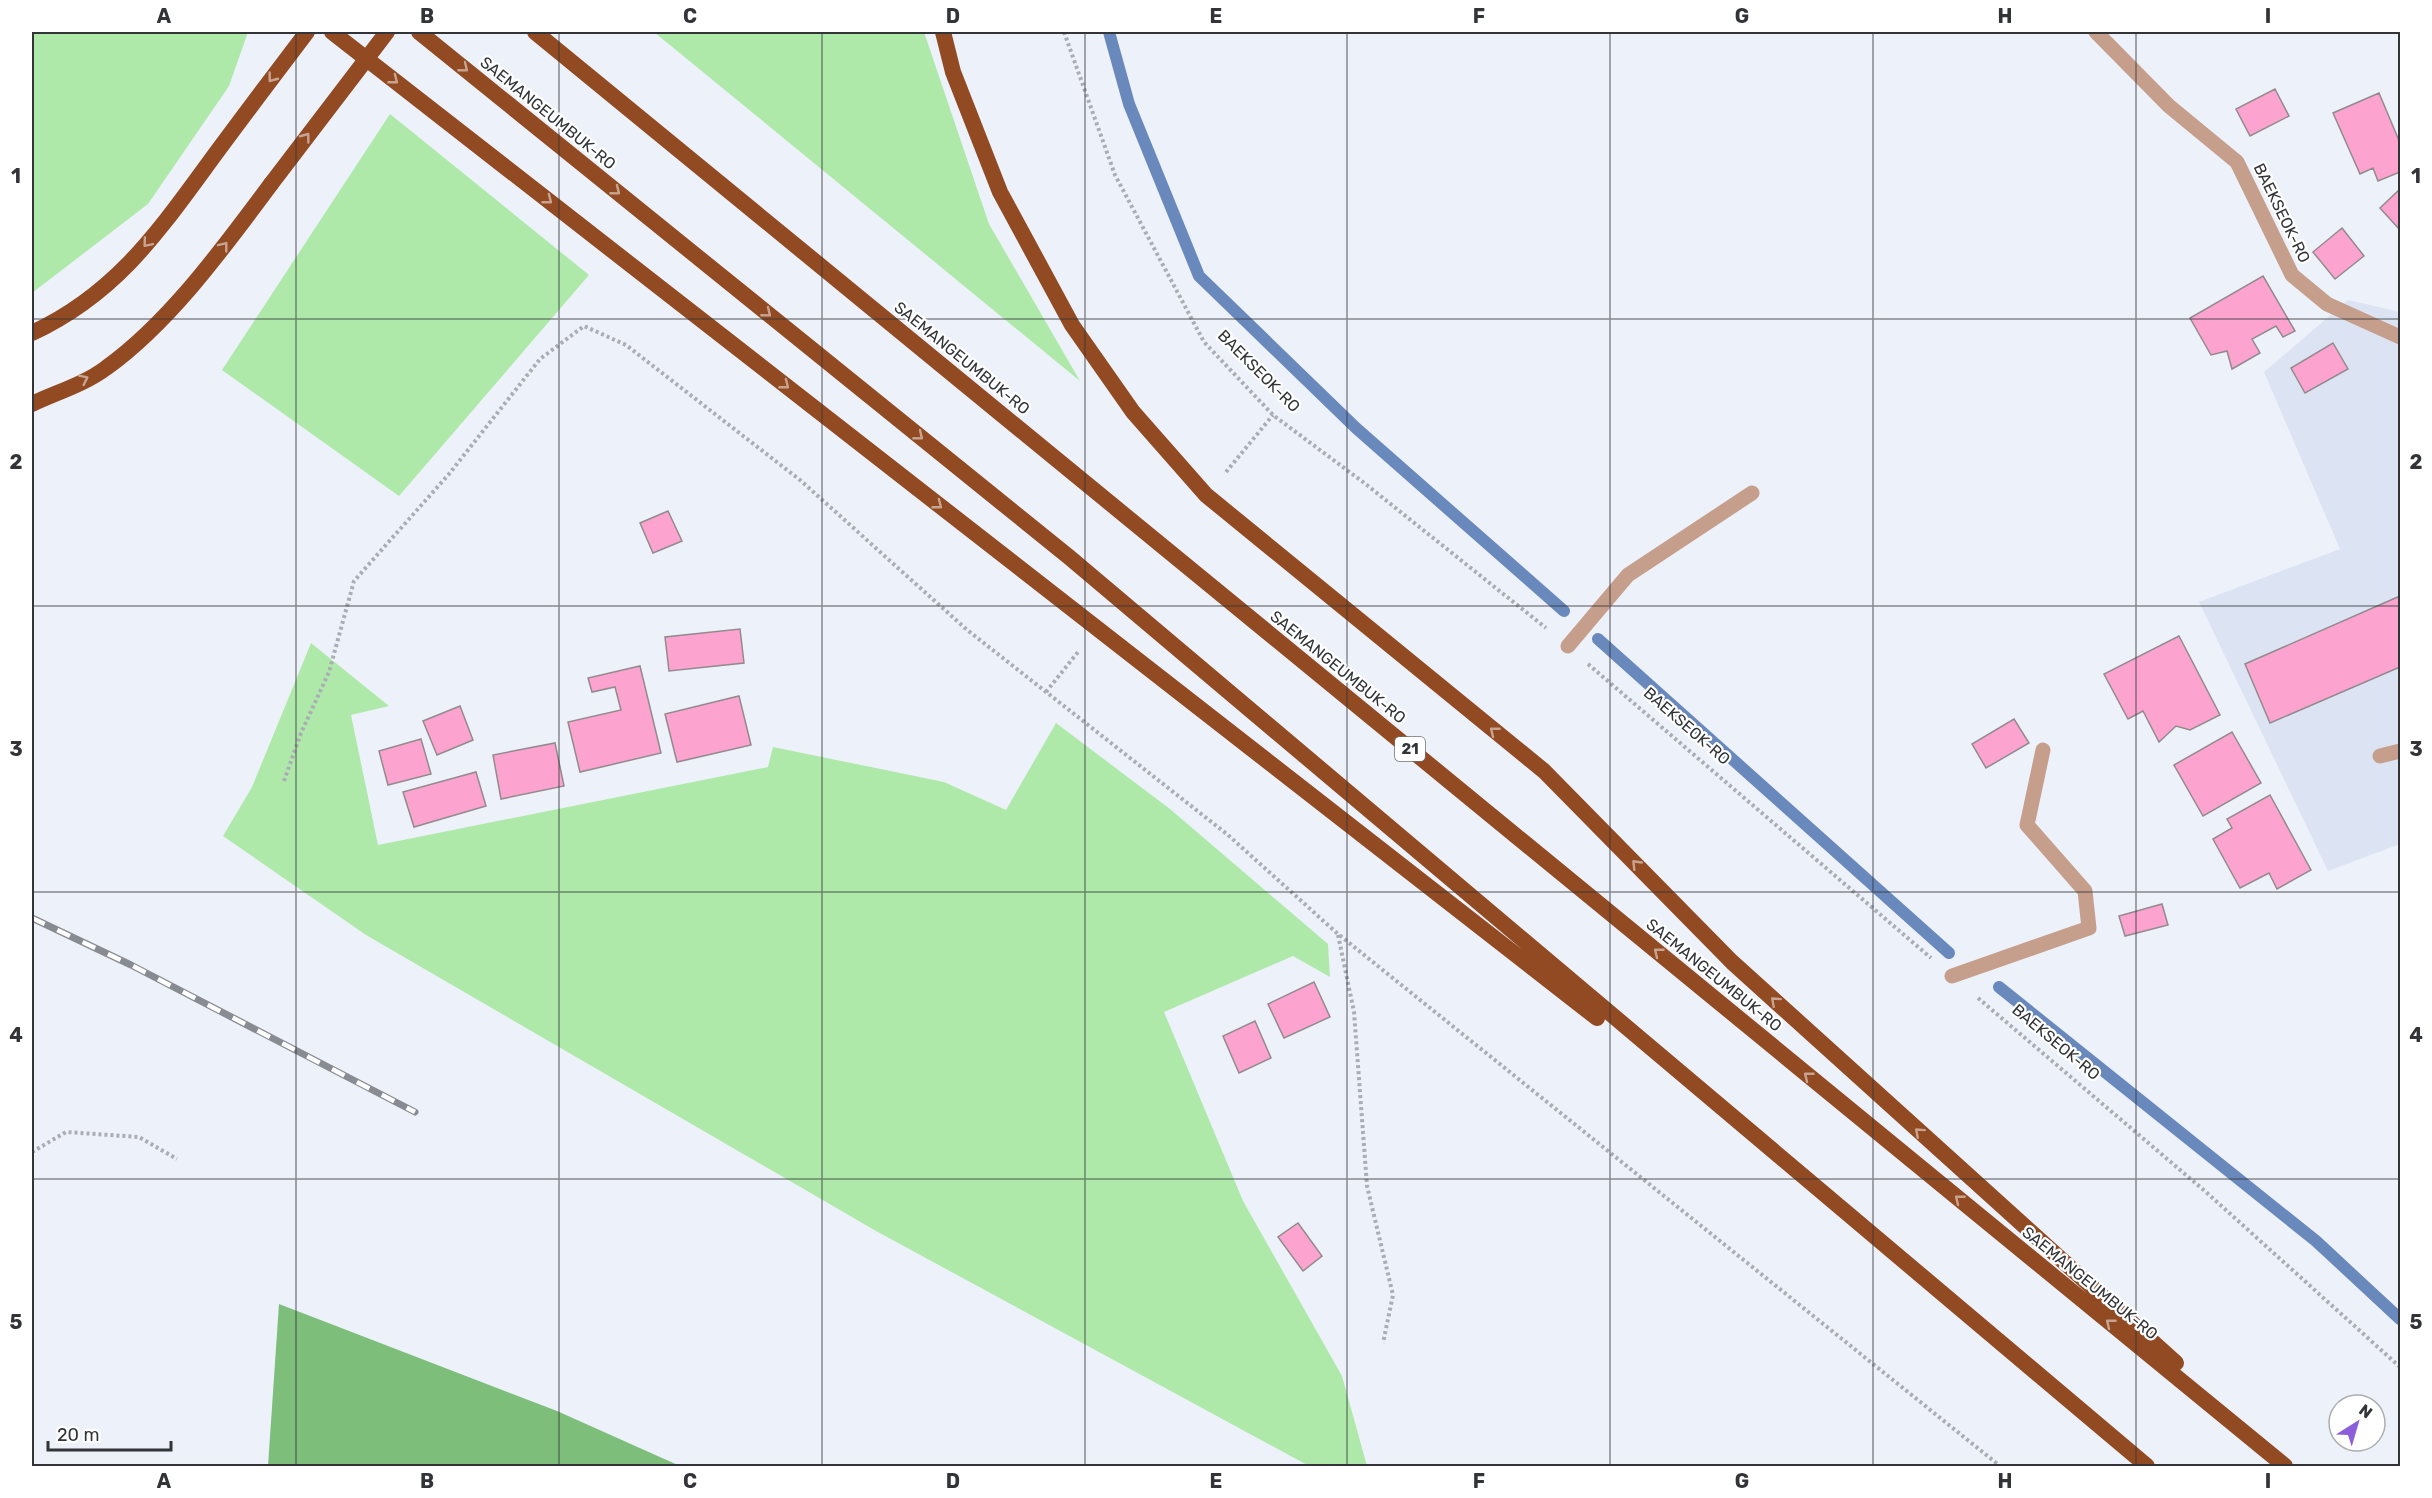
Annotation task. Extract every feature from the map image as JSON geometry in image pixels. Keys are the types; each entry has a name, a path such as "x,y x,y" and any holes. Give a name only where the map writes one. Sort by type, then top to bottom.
{"highway":[{"path":"32,333 64,318 123,272 180,203 307,32"},
{"path":"332,32 1805,1180"},
{"path":"32,404 105,369 156,324 223,248 387,32"},
{"name":"SAEMANGEUMBUK-RO","path":"418,32 1069,557 2147,1467"},
{"name":"SAEMANGEUMBUK-RO","path":"535,32 2285,1467"},
{"path":"943,32 953,72 999,192 1072,325 1133,412 1206,495 1544,771 1732,962 2290,1467"}],"street":[{"name":"BAEKSEOK-RO","path":"2096,32 2169,106 2237,162 2292,275 2327,304 2400,337"},
{"path":"1568,646 1628,575 1752,493"},
{"path":"1952,976 2089,928 2085,891 2027,825 2043,750"},
{"path":"2380,756 2400,751"}],"path":[{"name":"BAEKSEOK-RO","path":"1064,32 1115,175 1204,342 1273,415 1364,482 1568,646 2206,1192 2400,1366"},
{"path":"284,781 301,733 329,672 354,581 449,474 540,359 584,326 626,345 791,473 966,629 1228,835 1338,934 2000,1467"},
{"path":"1223,475 1273,415"},
{"path":"1046,692 1081,649"},
{"path":"1338,934 1354,1012 1367,1186 1393,1295 1383,1343"},
{"path":"32,1152 66,1132 139,1137 177,1159"}],"shaded area":[{"path":"2348,300 2400,312 2400,844 2328,871 2199,602 2340,549 2264,372"}],"green space":[{"path":"32,32 248,32 229,86 148,204 32,293"},
{"path":"654,32 924,32 989,224 1080,381"},
{"path":"390,114 589,275 399,496 222,370"},
{"path":"311,643 389,706 351,715 378,845 768,767 773,747 944,782 1006,810 1056,723 1170,809 1328,944 1330,977 1293,956 1164,1012 1243,1201 1342,1376 1367,1466 1309,1466 876,1231 366,935 223,836 252,787"},
{"path":"279,1304 557,1411 680,1466 268,1466"}],"building":[{"path":"2275,89 2289,116 2250,136 2236,109"},
{"path":"2379,93 2400,143 2400,172 2378,181 2373,168 2360,174 2333,113"},
{"path":"2400,189 2400,230 2380,208"},
{"path":"2342,228 2364,256 2335,279 2313,252"},
{"path":"2263,276 2295,331 2283,337 2276,326 2252,339 2260,353 2232,369 2227,351 2211,355 2190,318"},
{"path":"2333,343 2348,369 2305,393 2291,368"},
{"path":"668,511 682,541 653,553 640,523"},
{"path":"2400,596 2400,667 2270,723 2245,664"},
{"path":"740,629 744,663 669,671 665,637"},
{"path":"2179,636 2220,715 2190,730 2176,726 2159,742 2143,711 2128,719 2104,674"},
{"path":"640,666 661,753 580,772 568,722 621,710 615,687 592,692 588,678"},
{"path":"739,696 751,745 677,762 665,714"},
{"path":"460,706 473,740 437,755 423,721"},
{"path":"2014,719 2029,743 1986,768 1972,744"},
{"path":"2232,732 2261,783 2203,816 2174,765"},
{"path":"421,739 431,774 388,785 379,751"},
{"path":"555,743 564,786 501,799 493,755"},
{"path":"476,772 486,806 414,827 403,792"},
{"path":"2270,795 2311,870 2277,889 2269,873 2240,888 2213,839 2232,828 2227,819"},
{"path":"2162,904 2168,925 2125,936 2119,916"},
{"path":"1314,982 1330,1017 1284,1038 1268,1004"},
{"path":"1255,1021 1271,1058 1239,1073 1223,1036"},
{"path":"1298,1223 1322,1256 1303,1271 1278,1237"}],"waterway":[{"path":"1109,32 1129,104 1199,276 1356,428 1564,611"},
{"path":"1598,639 1949,953"},
{"path":"1999,987 2316,1241 2400,1319"}],"railway":[{"path":"32,918 131,965 415,1112"}]}
